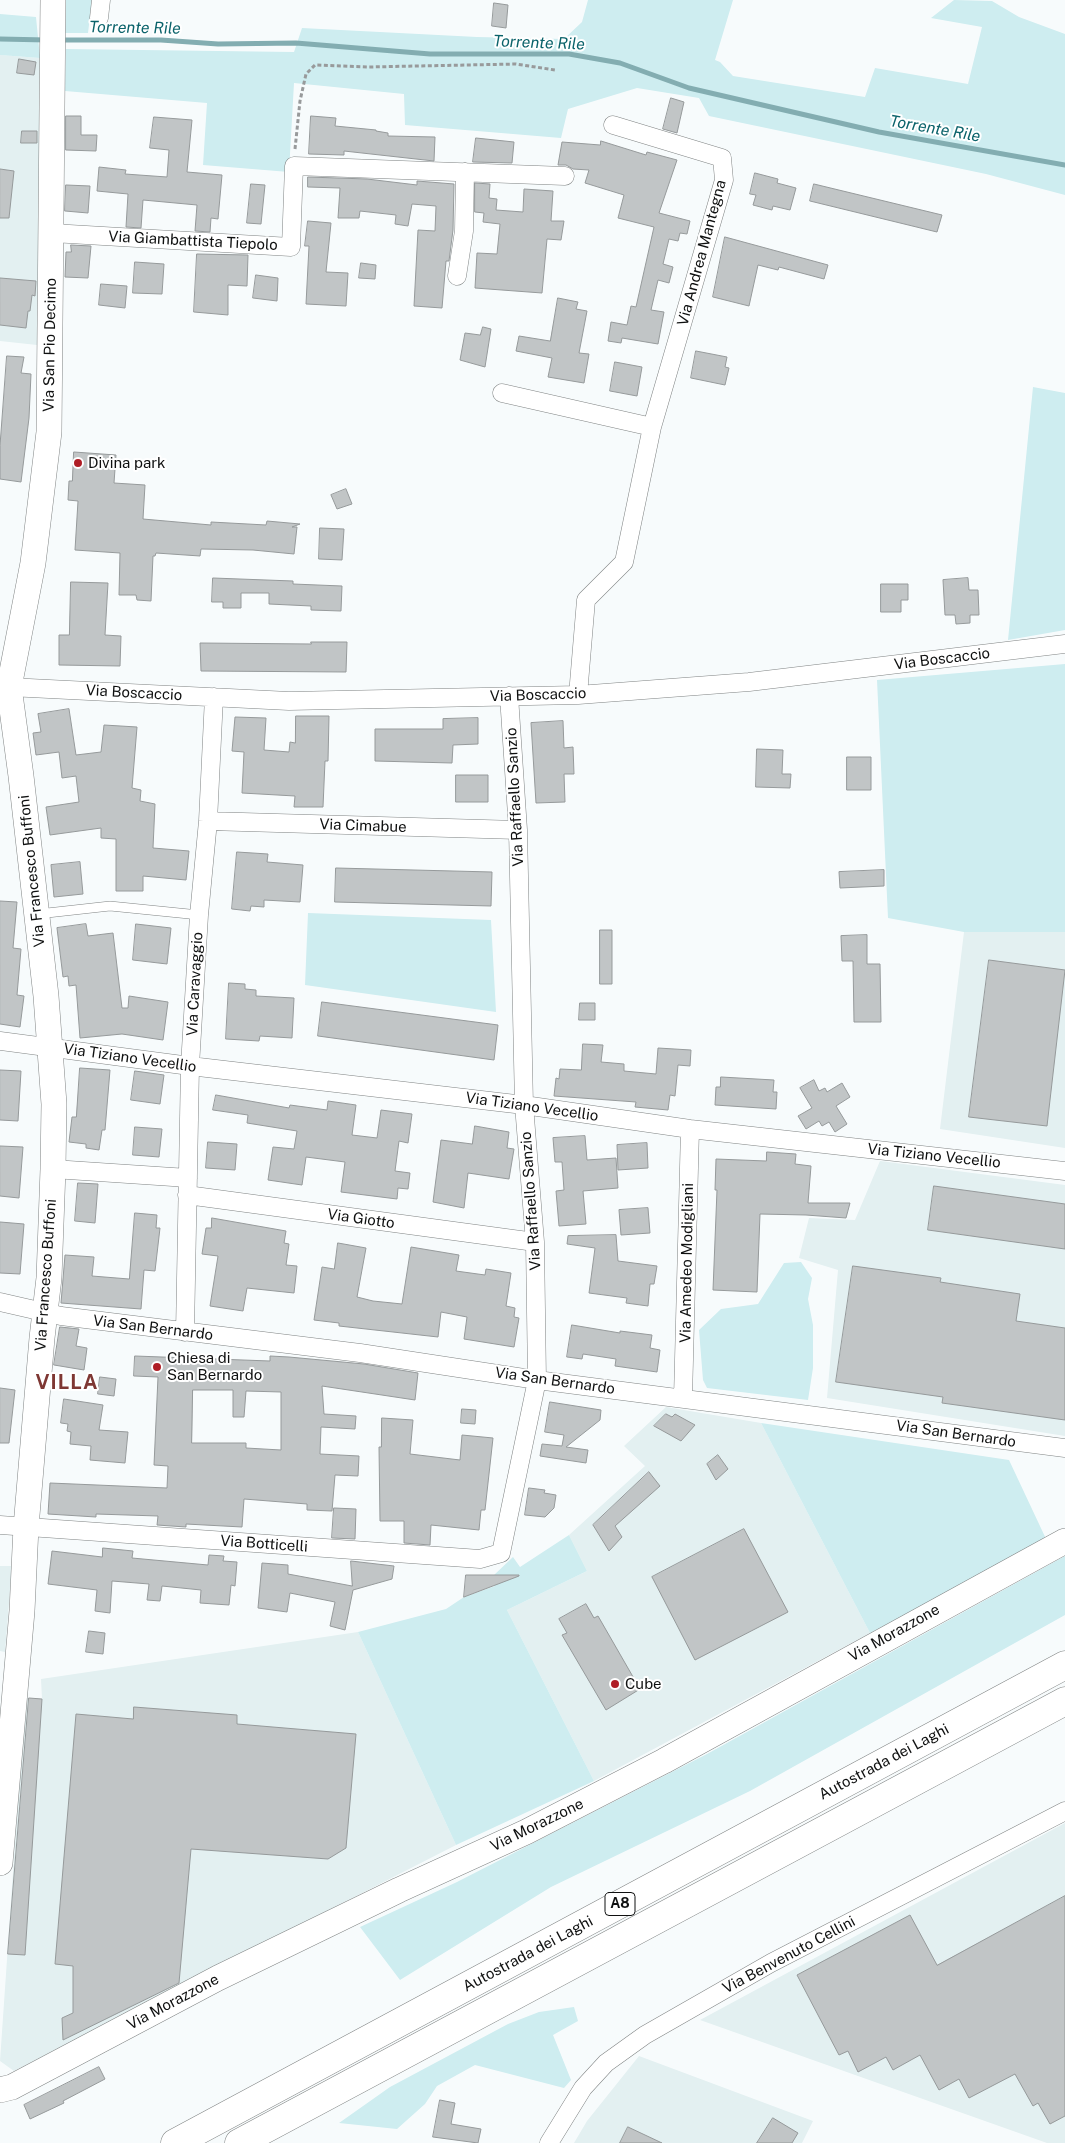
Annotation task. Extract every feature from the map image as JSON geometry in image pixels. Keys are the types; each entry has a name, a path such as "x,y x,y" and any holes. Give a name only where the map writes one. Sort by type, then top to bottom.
{"highway":[{"name":"Autostrada dei Laghi","path":"175,2143 1065,1665"},
{"name":"A8","path":"239,2143 1065,1701"}],"street":[{"name":"Via San Pio Decimo","path":"5,687 33,562 50,432 53,0"},
{"path":"99,18 101,0"},
{"name":"Via Andrea Mantegna","path":"578,695 586,600 624,562 652,427 724,180 722,158 613,125"},
{"path":"294,166 565,176"},
{"name":"Via Giambattista Tiepolo","path":"52,233 291,247 294,166"},
{"path":"457,276 464,231 466,172"},
{"path":"502,393 652,427"},
{"name":"Via Boscaccio","path":"5,687 289,701 578,695 749,682 1065,644"},
{"name":"Via Francesco Buffoni","path":"0,1863 22,1611 26,1527 49,1278 54,1104 50,1047 22,776 5,687"},
{"name":"Via Raffaello Sanzio","path":"501,1553 537,1380 535,1242 524,1105 518,830 509,696"},
{"name":"Via Caravaggio","path":"185,1332 190,1066 199,915 208,821 214,697"},
{"name":"Via Cimabue","path":"208,821 518,830"},
{"name":"Via Tiziano Vecellio","path":"0,1041 190,1066 524,1105 690,1129 1065,1170"},
{"name":"Via Amedeo Modigliani","path":"683,1398 690,1129"},
{"name":"Via Giotto","path":"53,1169 187,1186 535,1242"},
{"name":"Via San Bernardo","path":"0,1302 45,1313 185,1332 360,1352 537,1380 1065,1448"},
{"name":"Via Botticelli","path":"0,1525 480,1559 501,1553"},
{"name":"Via Morazzone","path":"0,2090 12,2087 218,1978 399,1890 526,1832 646,1770 1065,1541"},
{"name":"Via Benvenuto Cellini","path":"548,2143 583,2088 606,2063 645,2035 770,1964 1065,1811"}],"lane":[{"path":"36,915 110,906 199,915"}],"path":[{"path":"294,166 300,101 306,74 315,65 368,67 516,64 555,70"}],"shaded area":[{"path":"66,0 92,0 88,33 65,33"},
{"path":"588,0 733,0 715,60 720,62 733,76 865,97 875,68 968,84 982,27 931,18 954,0 992,1 1019,17 1065,34 1065,195 986,174 709,116 699,98 637,88 568,109 561,138 405,125 404,94 294,83 289,172 203,165 207,103 65,91 66,49 294,52 302,28 477,37 564,39 582,22"},
{"path":"0,14 36,17 40,58 0,55"},
{"path":"0,55 40,58 37,345 0,341"},
{"path":"1033,387 1065,393 1065,630 1008,640"},
{"path":"1065,664 1065,932 964,932 888,918 877,680"},
{"path":"308,913 491,920 496,1012 305,985"},
{"path":"964,932 1065,932 1065,1148 940,1129"},
{"path":"880,1161 1065,1185 1065,1436 827,1398 838,1270 799,1258 809,1218 855,1220"},
{"path":"801,1262 812,1278 808,1299 813,1325 813,1368 808,1400 707,1388 703,1380 699,1330 721,1309 758,1304 784,1263"},
{"path":"666,1407 761,1423 870,1633 594,1781 507,1610 587,1571 569,1535 645,1466 624,1446"},
{"path":"761,1423 1009,1460 1047,1541 870,1633"},
{"path":"569,1535 587,1571 507,1610 594,1781 456,1845 358,1632 446,1609 464,1597 495,1586 494,1575 513,1557 520,1567"},
{"path":"1065,1556 1065,1615 750,1791 551,1887 400,1980 360,1927 457,1882 707,1754"},
{"path":"0,1566 12,1566 5,1652 0,1651"},
{"path":"358,1632 456,1845 14,2071 0,2061 25,1698 42,1699 41,1679"},
{"path":"1065,1823 1065,2143 1047,2143 700,2020"},
{"path":"574,2007 578,2021 553,2035 571,2080 564,2088 475,2065 437,2086 425,2104 397,2129 339,2123 390,2087 508,2024 539,2012"},
{"path":"639,2056 813,2121 802,2143 574,2143 587,2121"}],"building":[{"path":"494,3 508,5 506,28 492,26"},
{"path":"19,59 36,62 34,75 17,73"},
{"path":"671,98 684,102 677,133 663,129"},
{"path":"66,116 81,116 81,135 97,135 96,151 66,150"},
{"path":"311,116 336,118 335,126 376,130 388,133 388,136 435,137 434,161 344,151 344,155 309,154"},
{"path":"154,117 192,120 187,172 222,175 218,219 211,218 210,232 195,231 197,205 143,200 141,228 126,227 128,194 97,191 99,167 126,170 125,174 167,177 169,150 150,148"},
{"path":"22,131 37,131 37,143 21,143"},
{"path":"476,138 514,142 512,163 473,162"},
{"path":"601,141 646,155 647,152 677,160 659,213 690,221 687,234 680,233 678,241 669,239 663,264 673,267 669,283 658,280 651,310 664,312 658,344 622,338 621,343 608,341 611,322 627,325 631,306 636,307 654,227 618,218 624,195 585,183 589,170 573,169 566,165 558,165 562,142 600,145"},
{"path":"0,169 14,171 9,218 0,218"},
{"path":"755,173 778,179 777,183 796,188 790,210 773,206 772,210 753,205 756,195 750,194"},
{"path":"308,177 367,179 417,185 417,181 454,184 453,230 449,261 446,261 442,308 414,306 418,230 435,231 436,206 412,204 408,226 395,224 396,215 360,211 359,218 338,218 340,188 308,187"},
{"path":"475,183 490,184 489,198 497,199 496,210 523,212 524,189 553,191 551,221 564,221 561,240 547,239 542,293 475,288 477,253 497,254 500,224 483,222 484,213 475,212"},
{"path":"251,184 265,185 261,224 247,223"},
{"path":"814,184 942,215 937,232 810,201"},
{"path":"66,185 90,186 88,213 65,211"},
{"path":"308,221 331,223 326,272 348,273 346,306 306,304 309,246 305,246"},
{"path":"725,237 828,265 824,279 779,267 778,270 758,265 749,306 713,297"},
{"path":"71,245 91,246 88,278 65,277 66,252 71,252"},
{"path":"197,254 248,255 247,286 228,285 228,315 194,312"},
{"path":"135,262 164,264 162,294 133,293"},
{"path":"361,263 376,265 375,279 359,278"},
{"path":"256,275 278,278 277,301 253,298"},
{"path":"0,278 36,281 35,296 32,295 26,328 0,325"},
{"path":"101,284 127,286 125,308 99,305"},
{"path":"558,298 578,302 576,309 587,311 579,353 589,354 584,383 548,377 552,358 516,351 519,336 550,341"},
{"path":"483,327 491,329 485,367 460,360 465,333 480,335"},
{"path":"696,351 727,357 725,367 729,368 725,385 691,378"},
{"path":"7,356 24,357 21,373 31,374 29,418 21,482 0,479 0,446"},
{"path":"615,362 642,367 637,396 610,391"},
{"path":"74,452 116,455 114,483 145,485 143,519 211,525 211,522 266,525 267,521 300,524 292,527 297,527 294,554 253,550 201,549 200,556 156,553 153,556 151,601 137,600 136,595 119,595 120,553 75,550 78,501 68,500 69,481 72,481"},
{"path":"346,489 352,504 337,509 331,495"},
{"path":"320,528 344,529 342,560 319,559"},
{"path":"213,578 293,581 293,584 342,586 341,611 311,610 311,606 269,604 269,593 241,593 241,608 223,608 223,602 212,602"},
{"path":"968,578 969,590 978,590 979,615 970,615 970,623 956,624 955,615 945,615 943,580"},
{"path":"71,582 108,583 105,635 121,636 120,666 59,665 59,635 69,635"},
{"path":"881,584 908,584 908,600 901,600 901,612 881,612"},
{"path":"311,642 347,642 346,672 201,671 200,643 311,644"},
{"path":"69,709 76,755 101,752 104,725 137,727 132,788 141,790 140,801 155,804 153,848 189,851 186,880 143,876 143,891 116,891 116,839 101,838 101,828 50,835 46,807 79,802 76,776 62,778 59,752 36,755 33,733 41,732 38,714"},
{"path":"296,716 329,716 328,761 325,761 323,807 294,807 295,796 242,793 244,752 232,751 235,717 266,718 264,750 289,752 290,742 295,743"},
{"path":"478,718 478,744 453,745 452,763 375,761 375,729 443,729 443,719"},
{"path":"563,721 564,748 573,747 574,774 564,774 565,802 536,803 531,723"},
{"path":"757,749 783,750 782,774 791,774 790,788 756,787"},
{"path":"847,757 871,757 871,790 847,790"},
{"path":"456,775 488,775 488,802 456,802"},
{"path":"237,852 268,854 267,862 303,865 300,902 264,900 264,907 251,906 250,911 232,909"},
{"path":"80,862 83,894 54,897 51,865"},
{"path":"336,868 492,872 491,906 335,902"},
{"path":"884,870 884,886 840,888 839,872"},
{"path":"0,901 17,902 13,948 21,949 17,995 24,996 20,1027 0,1024"},
{"path":"86,924 88,936 113,933 122,1008 128,1008 129,996 168,1002 163,1040 122,1034 80,1038 76,985 69,986 68,976 63,977 57,928"},
{"path":"136,924 171,928 167,964 133,960"},
{"path":"600,930 612,930 612,984 600,984"},
{"path":"867,935 867,964 880,964 881,1022 854,1022 853,961 842,961 841,936"},
{"path":"989,960 1065,970 1047,1126 969,1117"},
{"path":"229,983 245,984 245,989 256,990 256,996 294,998 292,1038 260,1036 259,1041 226,1039"},
{"path":"322,1002 498,1025 494,1060 318,1036"},
{"path":"580,1003 595,1003 595,1020 579,1020"},
{"path":"583,1044 603,1045 601,1062 624,1064 624,1071 656,1074 658,1048 691,1050 690,1066 678,1065 675,1096 670,1095 668,1110 635,1107 636,1102 554,1096 556,1078 559,1079 560,1069 581,1070"},
{"path":"80,1068 110,1070 105,1130 102,1130 99,1150 86,1148 86,1144 69,1142 72,1117 76,1117"},
{"path":"0,1070 21,1071 18,1121 0,1120"},
{"path":"135,1071 164,1075 160,1104 131,1100"},
{"path":"721,1077 774,1080 773,1092 777,1092 776,1109 715,1105 716,1087 720,1087"},
{"path":"814,1080 819,1091 825,1088 827,1092 842,1083 850,1097 836,1106 847,1124 835,1132 829,1122 822,1126 819,1121 806,1129 798,1116 812,1108 800,1088"},
{"path":"216,1095 289,1108 290,1105 327,1110 328,1101 356,1105 352,1135 377,1138 381,1110 412,1114 408,1143 399,1141 395,1171 410,1173 408,1189 398,1188 397,1199 341,1192 345,1162 306,1157 302,1185 268,1180 273,1147 294,1149 297,1131 247,1123 248,1115 213,1110"},
{"path":"475,1126 509,1132 507,1148 514,1149 509,1179 468,1173 464,1208 433,1202 441,1140 472,1144"},
{"path":"135,1127 162,1129 159,1157 133,1155"},
{"path":"585,1136 587,1160 616,1158 618,1188 583,1191 586,1224 559,1226 556,1191 564,1190 562,1162 555,1162 553,1138"},
{"path":"208,1142 237,1144 235,1170 206,1168"},
{"path":"647,1143 648,1168 618,1170 617,1145"},
{"path":"0,1146 23,1147 19,1198 0,1196"},
{"path":"767,1152 796,1154 795,1164 811,1166 808,1203 850,1203 846,1218 760,1214 757,1292 713,1290 717,1190 715,1190 716,1159 766,1161"},
{"path":"78,1183 98,1184 95,1223 75,1221"},
{"path":"934,1186 1065,1204 1065,1249 928,1230"},
{"path":"648,1208 650,1233 621,1235 619,1210"},
{"path":"135,1213 157,1215 156,1228 160,1228 155,1271 144,1270 141,1309 61,1303 65,1255 94,1257 92,1276 129,1279"},
{"path":"212,1218 286,1231 284,1243 289,1244 286,1265 297,1266 294,1293 247,1288 243,1311 210,1306 218,1256 202,1254 206,1228 211,1228"},
{"path":"0,1222 24,1224 20,1274 0,1273"},
{"path":"616,1235 618,1261 657,1266 654,1284 650,1284 648,1306 626,1303 627,1298 589,1293 595,1248 567,1244 568,1236"},
{"path":"338,1243 366,1248 357,1297 373,1301 402,1304 411,1247 459,1255 456,1271 485,1275 486,1269 511,1273 506,1306 515,1308 514,1317 519,1318 514,1347 464,1339 467,1317 441,1312 438,1337 339,1326 339,1323 314,1320 322,1267 334,1269"},
{"path":"853,1266 941,1278 940,1282 1020,1294 1016,1321 1065,1328 1065,1420 942,1403 943,1397 836,1382"},
{"path":"572,1325 620,1333 620,1331 652,1335 650,1348 660,1350 657,1372 615,1366 616,1359 583,1354 582,1359 567,1357"},
{"path":"60,1327 79,1329 76,1346 87,1348 84,1370 54,1365"},
{"path":"135,1356 270,1361 270,1356 289,1357 364,1364 418,1373 415,1400 322,1386 324,1414 356,1416 355,1429 321,1427 320,1454 359,1456 358,1476 335,1475 332,1511 307,1510 307,1504 244,1499 242,1527 186,1524 186,1527 157,1525 158,1516 96,1514 96,1517 48,1514 50,1483 167,1488 168,1466 154,1465 158,1377 134,1376","holes":["193,1390 233,1390 233,1417 244,1417 246,1391 281,1392 281,1450 246,1448 246,1443 192,1443"]},
{"path":"100,1377 116,1379 114,1396 98,1394"},
{"path":"0,1388 15,1390 9,1443 0,1443"},
{"path":"64,1399 103,1405 99,1430 128,1432 125,1463 90,1460 91,1446 70,1444 71,1432 67,1431 68,1424 61,1423"},
{"path":"550,1402 601,1410 600,1420 566,1447 588,1450 586,1463 540,1456 542,1444 562,1446 564,1435 545,1432"},
{"path":"462,1409 476,1410 475,1424 461,1423"},
{"path":"666,1414 672,1417 675,1414 695,1425 681,1441 654,1426"},
{"path":"382,1418 413,1420 410,1454 460,1460 462,1435 493,1438 485,1510 481,1510 479,1530 431,1525 430,1545 404,1543 404,1521 380,1521 379,1447 381,1447"},
{"path":"718,1455 728,1469 716,1480 707,1464"},
{"path":"649,1472 660,1486 615,1526 622,1537 609,1551 593,1525"},
{"path":"529,1488 545,1490 544,1493 556,1495 554,1508 545,1517 525,1515"},
{"path":"334,1508 356,1509 355,1539 332,1538"},
{"path":"744,1529 788,1612 695,1660 652,1577"},
{"path":"103,1548 133,1551 132,1558 208,1565 209,1555 224,1556 223,1561 237,1562 235,1586 231,1585 229,1605 200,1603 201,1590 162,1586 160,1601 147,1600 149,1584 112,1581 110,1613 95,1611 97,1590 48,1584 52,1551 102,1557"},
{"path":"351,1561 394,1566 392,1579 353,1590 345,1630 330,1626 335,1602 290,1593 287,1612 258,1608 262,1563 288,1565 288,1574 352,1586"},
{"path":"466,1575 519,1575 519,1576 464,1597"},
{"path":"586,1604 594,1618 598,1616 640,1689 606,1710 562,1635 567,1633 559,1619"},
{"path":"89,1631 105,1633 103,1654 86,1652"},
{"path":"29,1698 42,1699 25,1955 8,1954"},
{"path":"134,1707 237,1715 237,1724 356,1734 346,1848 328,1859 191,1849 179,1983 63,2040 62,2018 73,2013 73,1966 55,1964 76,1714 133,1719"},
{"path":"1065,1896 1065,2116 1050,2124 1038,2103 1033,2106 1015,2074 969,2098 959,2079 939,2090 920,2055 893,2070 886,2057 858,2072 848,2051 839,2055 797,1975 910,1915 937,1965"},
{"path":"99,2067 105,2079 63,2101 64,2103 30,2119 24,2105"},
{"path":"440,2100 455,2103 451,2124 481,2129 478,2143 433,2137"},
{"path":"773,2118 798,2133 792,2143 757,2143"},
{"path":"628,2127 662,2143 620,2143"}],"waterway":[{"name":"Torrente Rile","path":"0,39 47,40"},
{"name":"Torrente Rile","path":"60,40 161,40 218,44 296,43 430,54 569,54 620,63 689,88 879,132 1065,165"}],"place":[{"name":"Divina park","path":"78,463"},
{"name":"Chiesa di San Bernardo","path":"157,1367"},
{"name":"Cube","path":"615,1684"}],"district":[{"name":"VILLA","path":"67,1383"}]}
